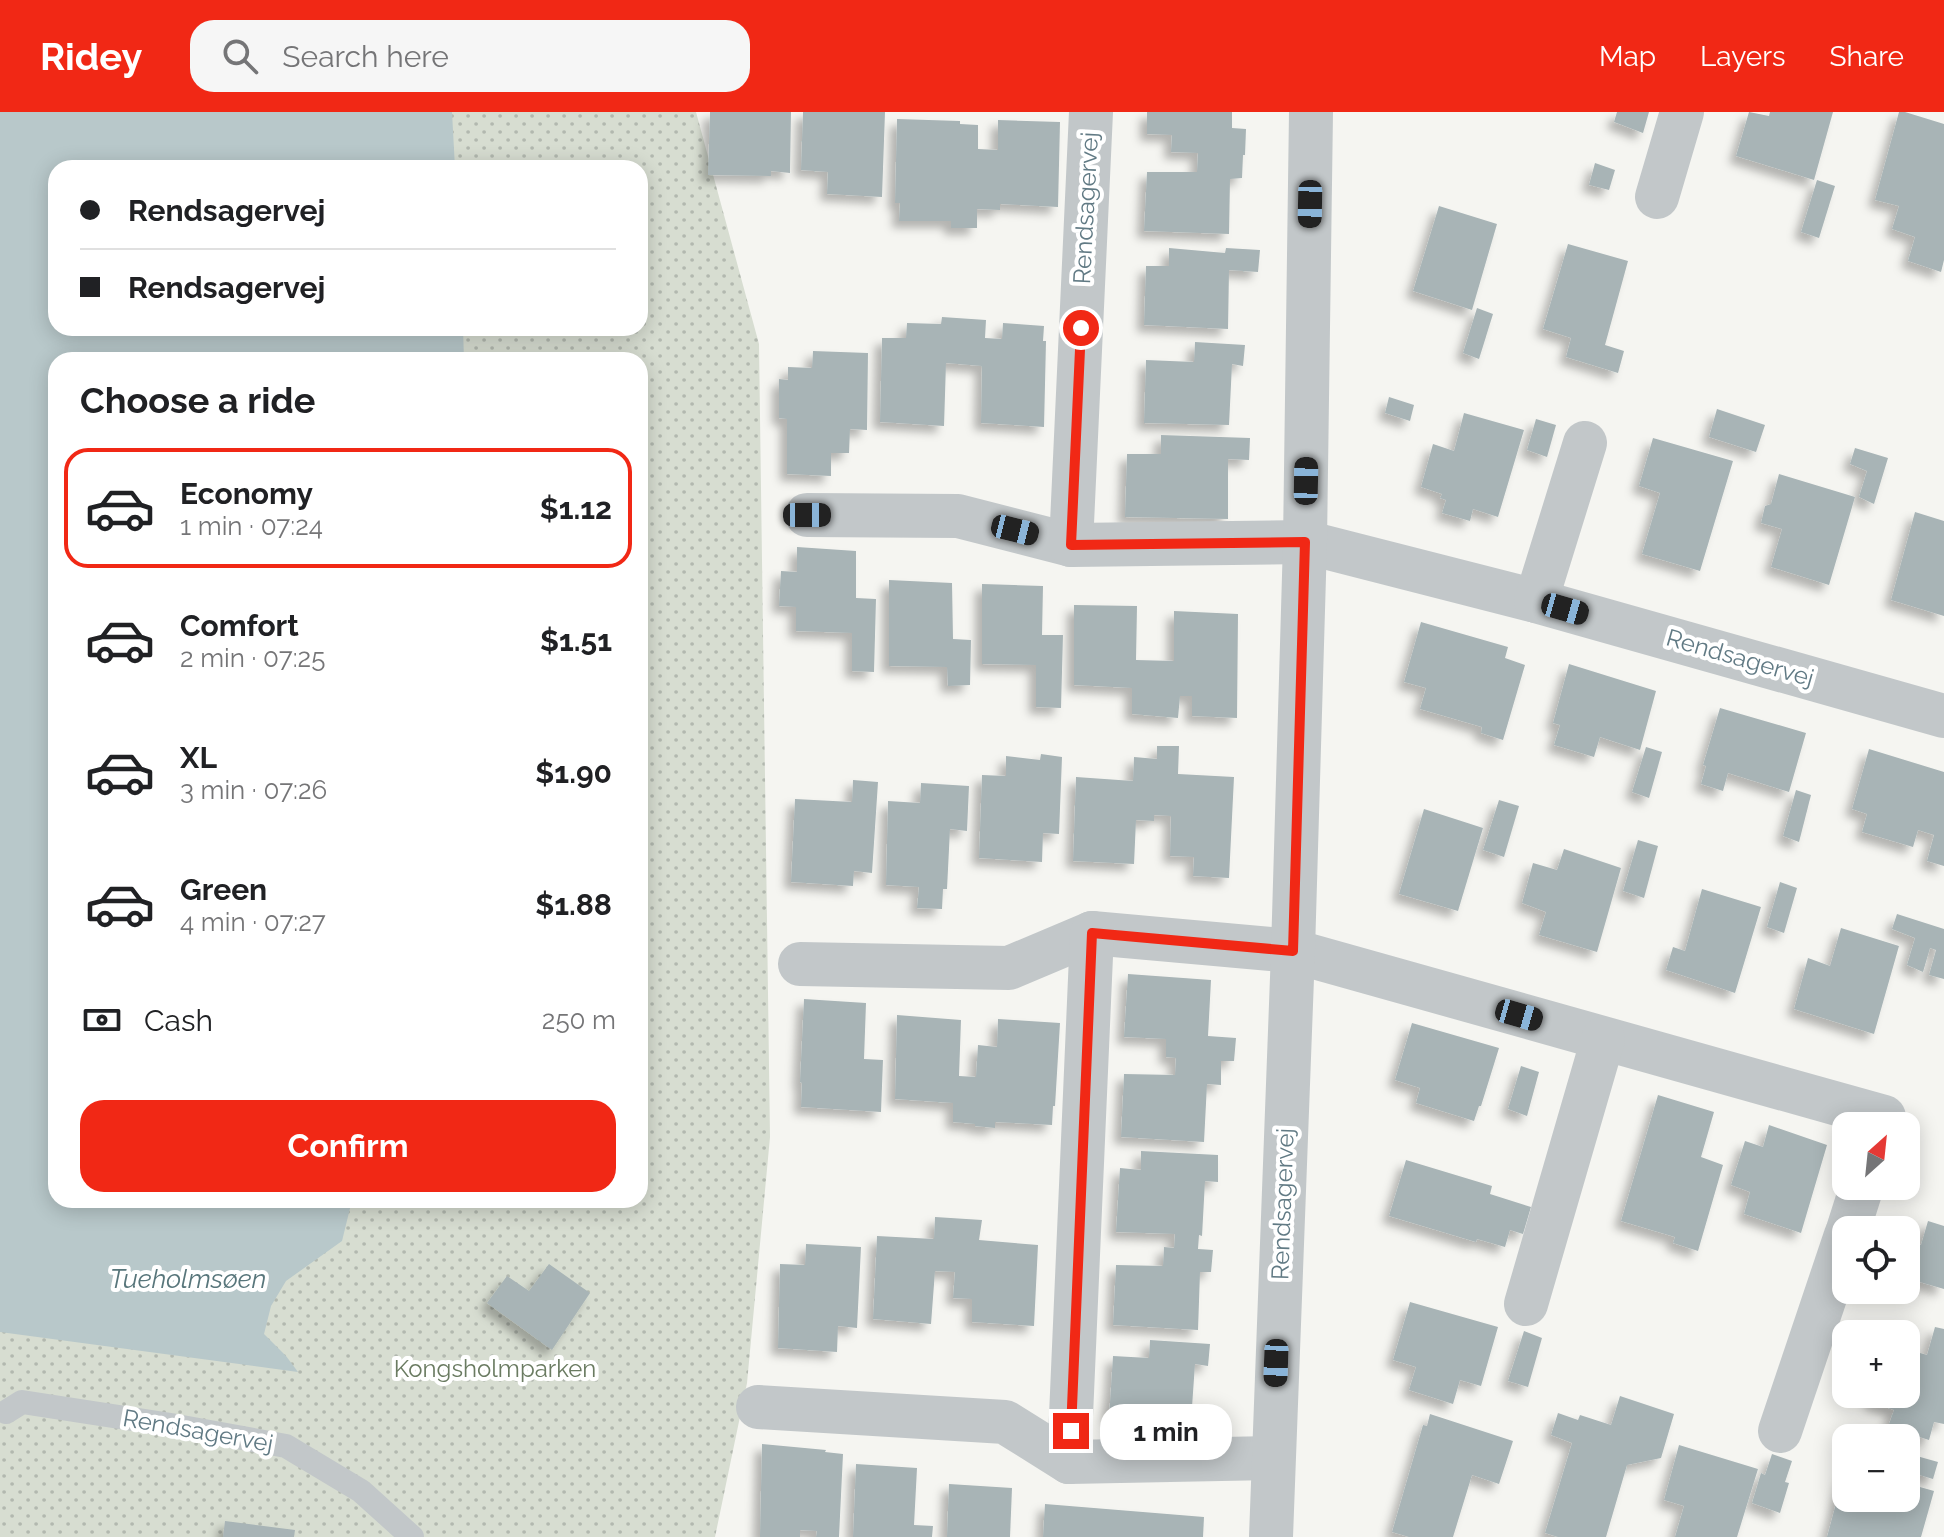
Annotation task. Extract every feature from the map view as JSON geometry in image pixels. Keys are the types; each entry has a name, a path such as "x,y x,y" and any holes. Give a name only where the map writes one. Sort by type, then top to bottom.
{"street":[{"name":"Rendsagervej","path":"1071,545 1091,112"},
{"name":"Rendsagervej","path":"1271,1537 1305,542 1311,112"},
{"path":"1657,197 1682,112"},
{"path":"1536,601 1585,443"},
{"name":"Rendsagervej","path":"807,515 958,516 1071,545 1305,542 1536,601 1944,716"},
{"path":"1069,1462 1092,933"},
{"path":"800,964 1009,968 1092,933 1293,951 1866,1112"},
{"path":"1526,1304 1603,1039"},
{"path":"1780,1431 1832,1277"},
{"path":"758,1407 1005,1422 1069,1462 1273,1458"}],"lane":[{"name":"Rendsagervej","path":"6,1412 22,1402 286,1446 361,1491 412,1537"}],"green space":[{"name":"Kongsholmparken","path":"0,112 696,112 759,344 770,1137 747,1383 715,1537 0,1537"}],"water":[{"name":"Tueholmsøen","path":"0,112 452,112 455,160 48,160 48,336 463,336 464,352 48,352 48,1208 350,1208 342,1241 286,1281 271,1306 264,1334 298,1372 0,1332"}],"building":[{"path":"710,112 791,112 790,173 771,171 771,176 708,175"},
{"path":"803,112 885,112 882,197 827,194 828,172 801,170"},
{"path":"1147,112 1232,112 1232,128 1246,129 1242,178 1230,179 1229,234 1144,231 1147,172 1197,172 1198,153 1171,152 1172,135 1147,134"},
{"path":"1617,112 1649,112 1643,133 1614,122"},
{"path":"1749,112 1769,116 1770,112 1833,112 1814,180 1736,156"},
{"path":"1899,112 1944,124 1944,260 1941,272 1908,261 1915,237 1892,229 1899,206 1875,200"},
{"path":"897,119 960,121 960,124 978,125 978,149 998,150 998,120 1060,122 1058,207 1000,204 1000,210 977,209 977,228 951,228 951,221 899,221 900,203 895,203"},
{"path":"1595,163 1615,170 1609,190 1589,185"},
{"path":"1817,180 1835,186 1819,238 1801,232"},
{"path":"1439,206 1497,224 1472,310 1413,291"},
{"path":"1568,244 1628,261 1605,345 1624,351 1618,373 1566,357 1571,338 1543,329"},
{"path":"1169,248 1225,253 1226,248 1260,250 1258,272 1229,270 1228,329 1144,325 1146,266 1169,266"},
{"path":"1477,308 1493,314 1479,359 1463,353"},
{"path":"942,317 986,320 985,338 1002,339 1003,323 1044,326 1044,427 981,423 982,366 946,363 944,426 880,422 882,338 906,338 907,323 941,324"},
{"path":"1195,342 1245,345 1243,366 1232,364 1229,425 1144,423 1146,360 1194,362"},
{"path":"813,351 868,353 867,430 850,429 849,453 831,453 831,476 787,474 787,419 779,418 779,379 788,380 788,367 812,368"},
{"path":"1389,397 1414,405 1410,421 1385,413"},
{"path":"1717,409 1765,425 1756,452 1709,437"},
{"path":"1464,413 1524,430 1498,517 1473,509 1470,521 1442,513 1446,500 1440,498 1442,494 1421,487 1433,444 1454,451"},
{"path":"1536,419 1556,425 1547,457 1527,450"},
{"path":"1161,435 1250,438 1249,460 1228,459 1228,519 1125,517 1127,454 1161,454"},
{"path":"1653,438 1733,461 1700,571 1642,554 1660,493 1639,486"},
{"path":"1855,448 1888,458 1874,504 1859,497 1867,471 1850,464"},
{"path":"1779,474 1855,497 1829,585 1771,567 1782,529 1761,523 1765,506 1771,504"},
{"path":"1915,512 1944,521 1944,616 1891,600"},
{"path":"797,547 856,551 856,598 876,599 874,672 852,671 852,633 796,631 796,607 779,606 781,571 797,572"},
{"path":"889,580 952,583 953,639 971,640 970,685 948,686 947,667 889,666"},
{"path":"982,584 1043,586 1042,635 1063,635 1061,708 1036,707 1036,665 982,664"},
{"path":"1074,605 1137,606 1136,660 1174,661 1174,611 1238,614 1237,718 1192,716 1192,696 1180,696 1178,718 1132,714 1132,688 1074,685"},
{"path":"1421,622 1508,647 1505,658 1525,665 1503,740 1481,733 1482,727 1420,709 1426,688 1404,682"},
{"path":"1569,664 1656,691 1640,750 1600,737 1594,757 1554,745 1560,725 1553,723"},
{"path":"1720,708 1806,733 1789,792 1728,773 1723,791 1701,784 1706,766 1703,765"},
{"path":"1157,746 1179,746 1178,774 1234,777 1229,878 1193,876 1194,857 1170,856 1171,816 1154,815 1154,821 1136,820 1134,864 1073,861 1076,777 1133,781 1134,757 1157,759"},
{"path":"1646,747 1662,752 1649,798 1632,792"},
{"path":"1869,749 1944,772 1944,866 1927,861 1934,835 1918,830 1913,847 1862,832 1867,814 1852,809"},
{"path":"1041,754 1062,757 1059,834 1043,833 1042,862 979,858 982,775 1006,776 1006,756 1040,760"},
{"path":"853,780 878,782 872,873 854,871 853,886 791,882 795,799 852,802"},
{"path":"921,783 969,786 967,831 950,829 947,889 943,889 942,909 917,908 919,887 886,885 888,801 920,803"},
{"path":"1796,790 1811,795 1799,842 1783,836"},
{"path":"1499,800 1519,806 1504,857 1483,850"},
{"path":"1424,809 1483,828 1458,911 1399,894"},
{"path":"1638,840 1658,846 1644,898 1623,891"},
{"path":"1564,849 1621,868 1597,952 1539,935 1546,912 1522,903 1533,863 1557,870"},
{"path":"1780,882 1797,888 1784,933 1767,927"},
{"path":"1702,889 1761,907 1735,993 1666,970 1673,947 1685,951"},
{"path":"1897,914 1944,929 1944,979 1929,975 1936,950 1930,948 1923,972 1907,965 1915,938 1892,929"},
{"path":"1841,928 1899,946 1874,1034 1794,1009 1808,958 1830,966"},
{"path":"1128,974 1211,980 1208,1036 1236,1038 1234,1061 1221,1061 1221,1085 1207,1084 1204,1142 1121,1137 1124,1074 1175,1075 1176,1058 1166,1057 1166,1039 1124,1037"},
{"path":"804,999 866,1003 864,1059 883,1060 881,1112 801,1107"},
{"path":"897,1015 961,1020 959,1076 976,1077 978,1045 997,1047 998,1019 1060,1023 1052,1125 995,1122 995,1128 975,1126 953,1122 953,1103 895,1099"},
{"path":"1412,1023 1499,1048 1474,1121 1416,1103 1420,1088 1395,1080"},
{"path":"1521,1066 1539,1072 1527,1116 1508,1109"},
{"path":"1658,1095 1714,1112 1701,1157 1723,1165 1698,1251 1673,1243 1675,1237 1621,1221"},
{"path":"1769,1125 1827,1145 1801,1233 1744,1214 1750,1192 1731,1185 1745,1141 1763,1147"},
{"path":"1141,1151 1218,1155 1218,1182 1205,1181 1202,1236 1199,1235 1198,1249 1213,1250 1211,1272 1200,1272 1198,1330 1113,1325 1116,1265 1163,1266 1164,1247 1174,1248 1175,1234 1116,1232 1120,1168 1141,1170"},
{"path":"1406,1160 1492,1186 1490,1194 1531,1207 1523,1234 1510,1230 1505,1247 1477,1239 1476,1242 1389,1216"},
{"path":"935,1217 982,1220 979,1240 1038,1245 1034,1326 972,1322 972,1299 953,1298 955,1272 935,1271 931,1324 873,1319 877,1236 934,1239"},
{"path":"1928,1221 1944,1226 1944,1289 1920,1282 1921,1245"},
{"path":"806,1244 861,1247 857,1328 838,1326 837,1352 778,1348 780,1264 805,1265"},
{"path":"549,1264 590,1293 552,1350 487,1303 507,1276 529,1291"},
{"path":"1410,1302 1498,1327 1481,1386 1460,1380 1453,1404 1409,1390 1416,1367 1393,1360"},
{"path":"1935,1327 1944,1329 1944,1424 1934,1422 1929,1440 1920,1437 1920,1424 1889,1424 1894,1410 1888,1408 1920,1408 1920,1353 1927,1355"},
{"path":"1524,1331 1542,1338 1528,1387 1508,1381"},
{"path":"1150,1340 1210,1344 1208,1366 1195,1364 1191,1421 1109,1418 1113,1356 1149,1358"},
{"path":"1620,1396 1674,1414 1661,1458 1627,1465 1606,1537 1558,1537 1545,1533 1572,1443 1551,1435 1558,1413 1578,1420 1580,1415 1611,1425"},
{"path":"1430,1414 1513,1441 1499,1484 1472,1475 1453,1537 1409,1537 1392,1532 1423,1425 1427,1426"},
{"path":"762,1444 843,1454 839,1537 816,1537 817,1531 800,1530 800,1537 760,1537"},
{"path":"1679,1445 1758,1469 1737,1537 1675,1537 1684,1506 1664,1500"},
{"path":"1772,1454 1792,1461 1780,1513 1752,1503 1761,1473 1765,1475"},
{"path":"1920,1457 1938,1462 1933,1479 1920,1475"},
{"path":"856,1464 917,1468 914,1525 933,1526 932,1537 853,1537"},
{"path":"949,1484 1012,1488 1010,1537 947,1537"},
{"path":"1920,1487 1934,1491 1921,1537 1827,1537 1834,1512 1920,1512"},
{"path":"1045,1504 1204,1517 1203,1537 1043,1537"},
{"path":"225,1521 295,1530 294,1537 223,1537"}],"route":[{"path":"1071,1431 1092,933 1293,951 1305,542 1071,545 1081,328"}]}
